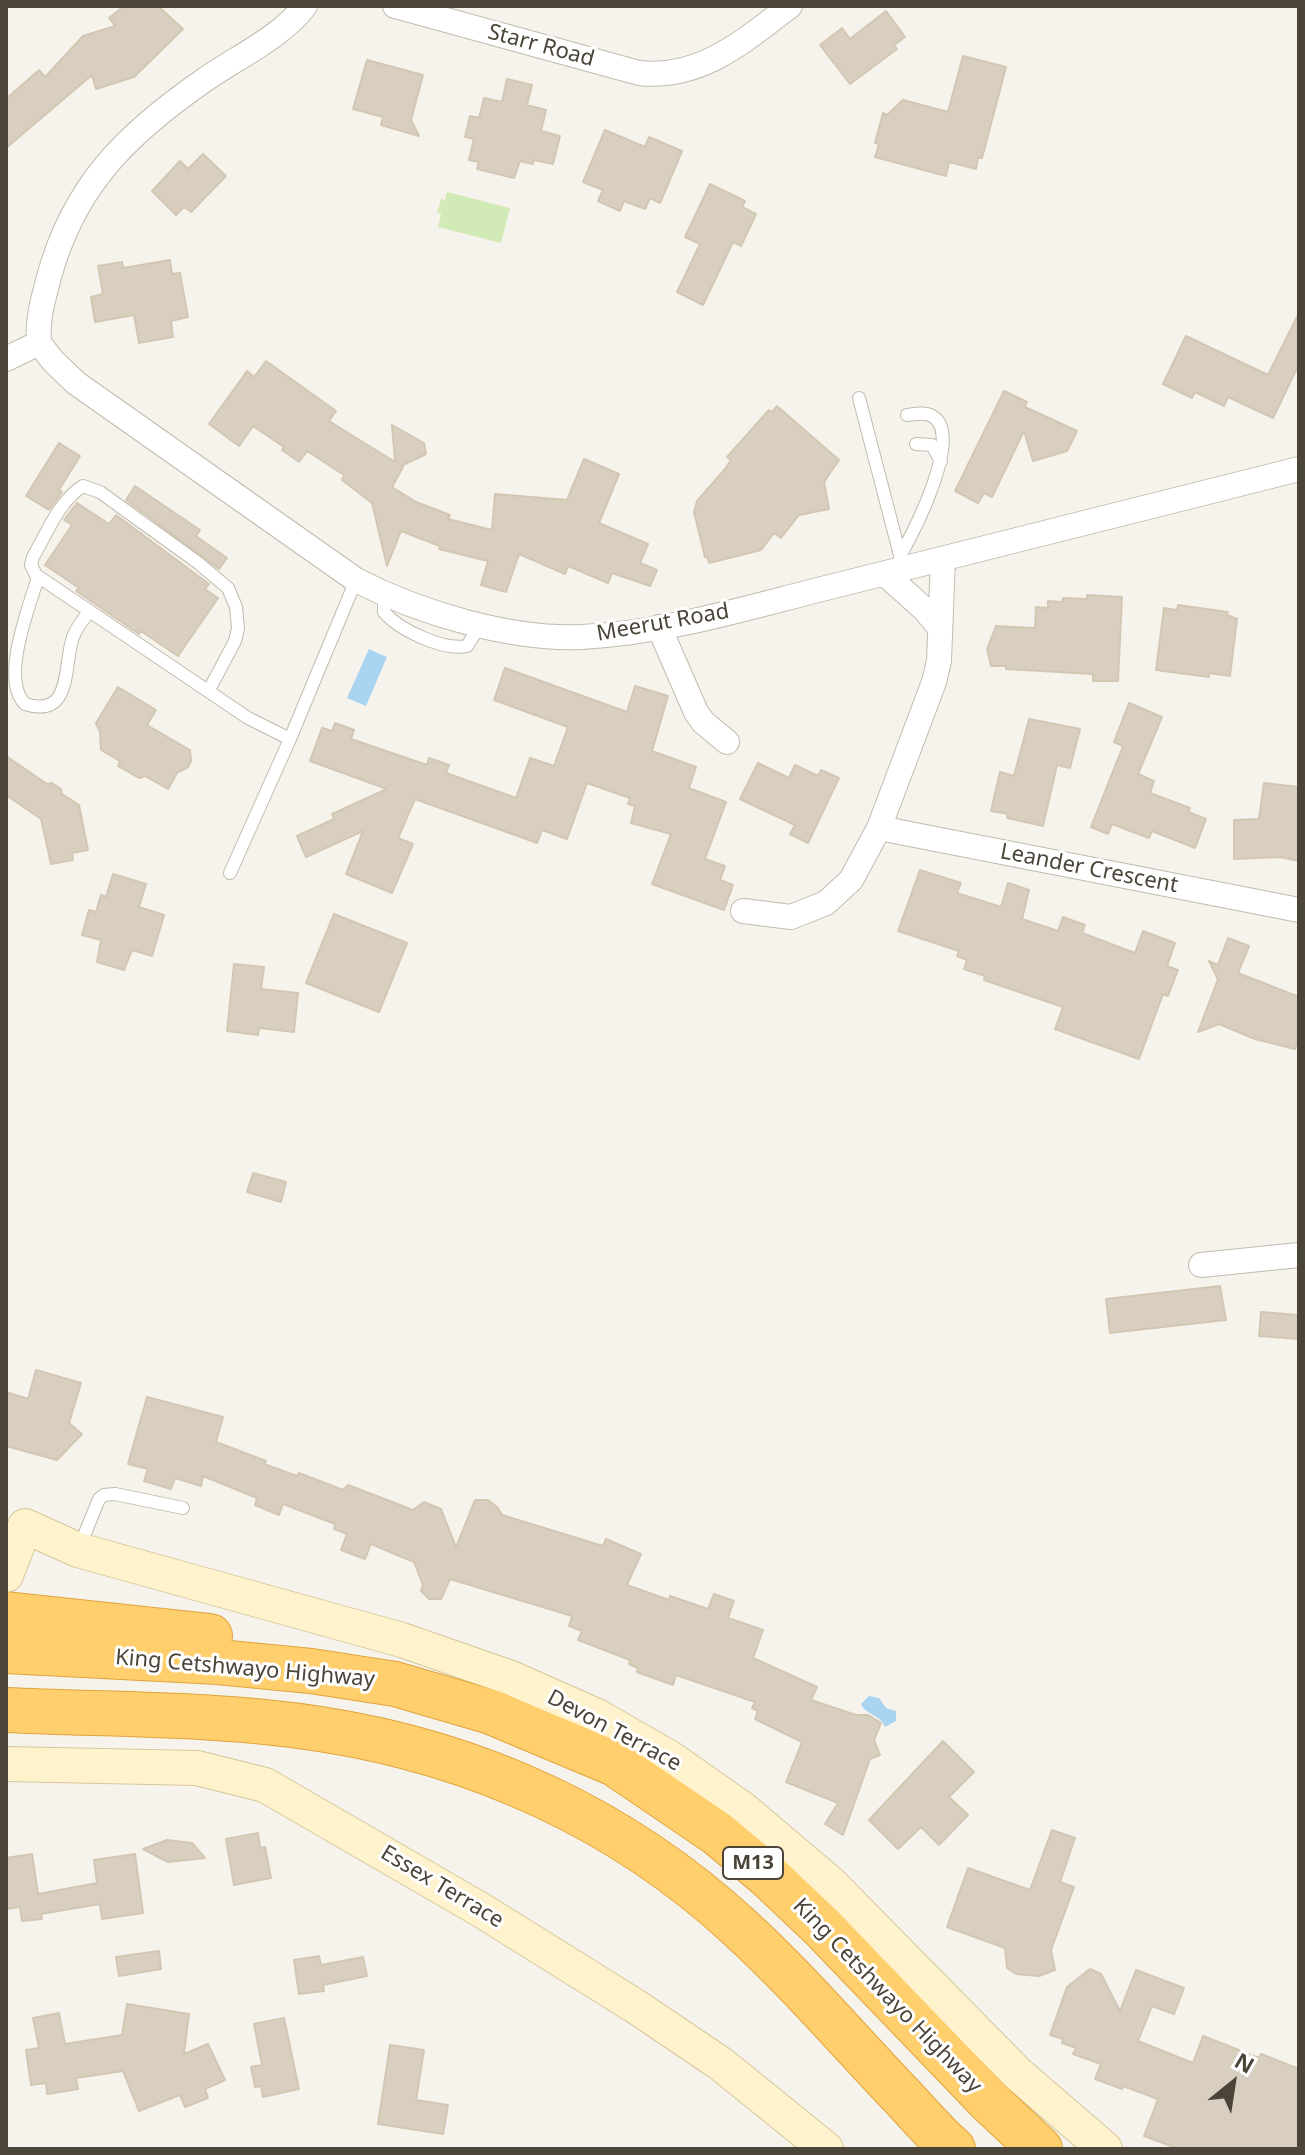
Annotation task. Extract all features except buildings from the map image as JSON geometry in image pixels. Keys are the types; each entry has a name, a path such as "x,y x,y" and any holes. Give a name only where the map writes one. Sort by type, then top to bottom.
{"highway":[{"path":"6,1614 147,1627 300,1647 408,1669 460,1685 524,1713 557,1729 592,1753"},
{"name":"King Cetshwayo Highway","path":"6,1651 218,1662 311,1671 395,1684 491,1712 615,1764 718,1834 767,1875 1040,2149"},
{"name":"M13","path":"6,1710 234,1719 318,1728 444,1756 507,1778 563,1803 620,1835 670,1870 739,1926 953,2149"}],"street":[{"path":"6,359 39,343 39,312 59,242 94,177 146,124 202,82 283,29 305,6"},
{"name":"Starr Road","path":"395,6 639,73 665,75 688,70 735,47 790,6"},
{"name":"Meerut Road","path":"39,343 76,383 356,580 384,595 449,616 513,631 580,637 659,627 760,605 896,566 943,559 1299,469"},
{"path":"743,911 791,917 826,903 851,880 879,828 934,682 939,661 943,559"},
{"path":"896,566 940,628"},
{"path":"659,627 696,712 727,742"},
{"name":"Leander Crescent","path":"879,828 1299,910"},
{"path":"1201,1265 1299,1255"},
{"path":"6,1575 15,1520"},
{"name":"Devon Terrace","path":"15,1520 78,1550 402,1640 511,1678 597,1716 670,1758 744,1810 830,1883 1018,2074 1105,2149"},
{"name":"Essex Terrace","path":"6,1764 197,1768 265,1785 481,1910 635,2006 721,2064 826,2149"}],"lane":[{"path":"859,398 896,566"},
{"path":"896,566 926,501 944,444 940,423 927,414 907,415"},
{"path":"916,444 932,445 941,461"},
{"path":"209,690 235,641 238,628 236,607 228,588 100,492 83,486 66,499 31,561 38,577 248,718 290,739"},
{"path":"38,577 15,658 15,687 25,704 45,707 57,701 63,689 74,634 90,611"},
{"path":"230,873 356,580"},
{"path":"78,1550 98,1501 104,1495 115,1494 183,1508"}],"green space":[{"path":"447,192 510,208 501,243 438,227 441,214 437,213 441,199 445,200"}],"water":[{"path":"369,649 387,657 366,706 347,698"},
{"path":"869,1696 879,1698 886,1708 896,1711 896,1721 885,1727 866,1711 861,1704"}]}
